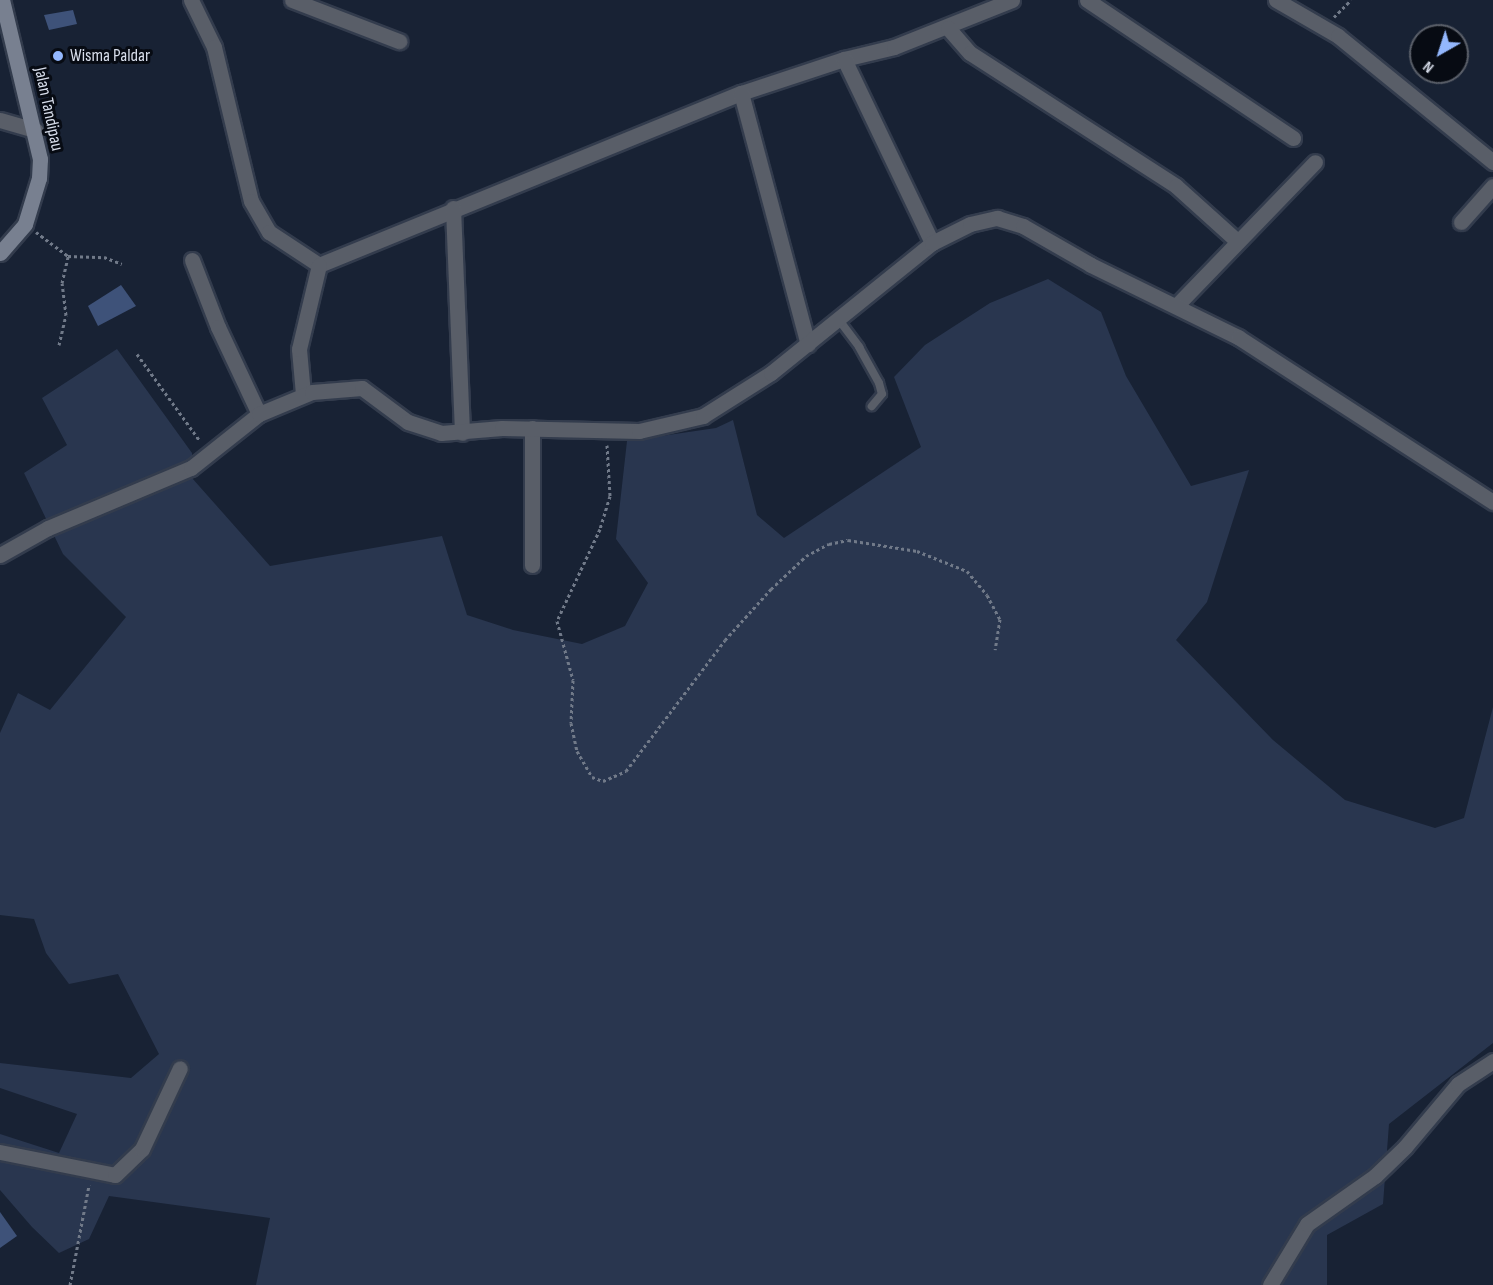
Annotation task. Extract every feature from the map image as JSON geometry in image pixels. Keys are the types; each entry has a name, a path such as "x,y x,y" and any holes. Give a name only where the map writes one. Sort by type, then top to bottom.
{"street":[{"name":"Jalan Tandipau","path":"0,252 25,224 39,178 36,130 2,0"},
{"path":"191,0 214,47 251,201 269,232 319,265"},
{"path":"292,0 399,41"},
{"path":"319,265 453,208 741,93 948,28 1012,0"},
{"path":"1087,0 1293,138"},
{"path":"1276,0 1324,27 1493,162"},
{"path":"948,28 970,53 1176,186 1237,241"},
{"path":"844,59 932,243"},
{"path":"741,93 808,344"},
{"path":"0,120 36,130"},
{"path":"1176,306 1315,162"},
{"path":"1461,222 1493,186"},
{"path":"453,208 462,433"},
{"path":"0,555 48,528 160,483 211,454 259,414 303,394 362,387 416,426 441,434 532,428 606,432 653,429 703,416 738,396 808,344 932,243 970,224 997,218 1010,220 1090,265 1176,306 1255,348 1493,502"},
{"path":"192,260 218,327 259,414"},
{"path":"303,394 299,349 319,265"},
{"path":"532,428 532,565"},
{"path":"1270,1285 1307,1224 1375,1176 1406,1147 1458,1084 1493,1061"},
{"path":"0,1152 115,1175 142,1149 180,1068"}],"lane":[{"path":"839,320 860,347 879,383 882,394 872,406"}],"path":[{"path":"1324,27 1351,0"},
{"path":"25,224 68,256 104,257 122,264"},
{"path":"59,345 66,315 62,283 68,256"},
{"path":"137,354 211,454"},
{"path":"606,432 610,496 600,530 557,621 573,680 571,723 577,751 592,777 603,781 626,771 725,640 771,589 806,556 829,544 848,540 917,551 967,571 987,596 1000,619 995,650"},
{"path":"70,1285 93,1172"}],"shaded area":[{"path":"1048,279 1101,312 1126,376 1191,486 1249,470 1207,602 1176,640 1273,740 1345,800 1435,828 1464,818 1493,707 1493,1043 1389,1124 1383,1204 1327,1235 1327,1285 256,1285 270,1218 109,1196 89,1239 59,1253 32,1227 0,1190 0,1134 59,1153 77,1114 0,1088 0,1063 131,1078 159,1054 118,974 69,984 46,953 34,919 0,915 0,733 18,693 50,710 126,617 63,554 24,473 67,445 42,398 117,349 192,453 192,478 270,566 442,536 467,615 513,630 582,644 625,626 648,583 616,539 627,441 716,428 733,420 757,515 784,538 921,447 894,377 925,345 990,303"}],"building":[{"path":"73,10 77,24 49,30 44,15"},
{"path":"121,285 136,306 98,326 88,306"},
{"path":"0,1212 17,1236 0,1248"}],"place":[{"name":"Wisma Paldar","path":"58,56"}]}
